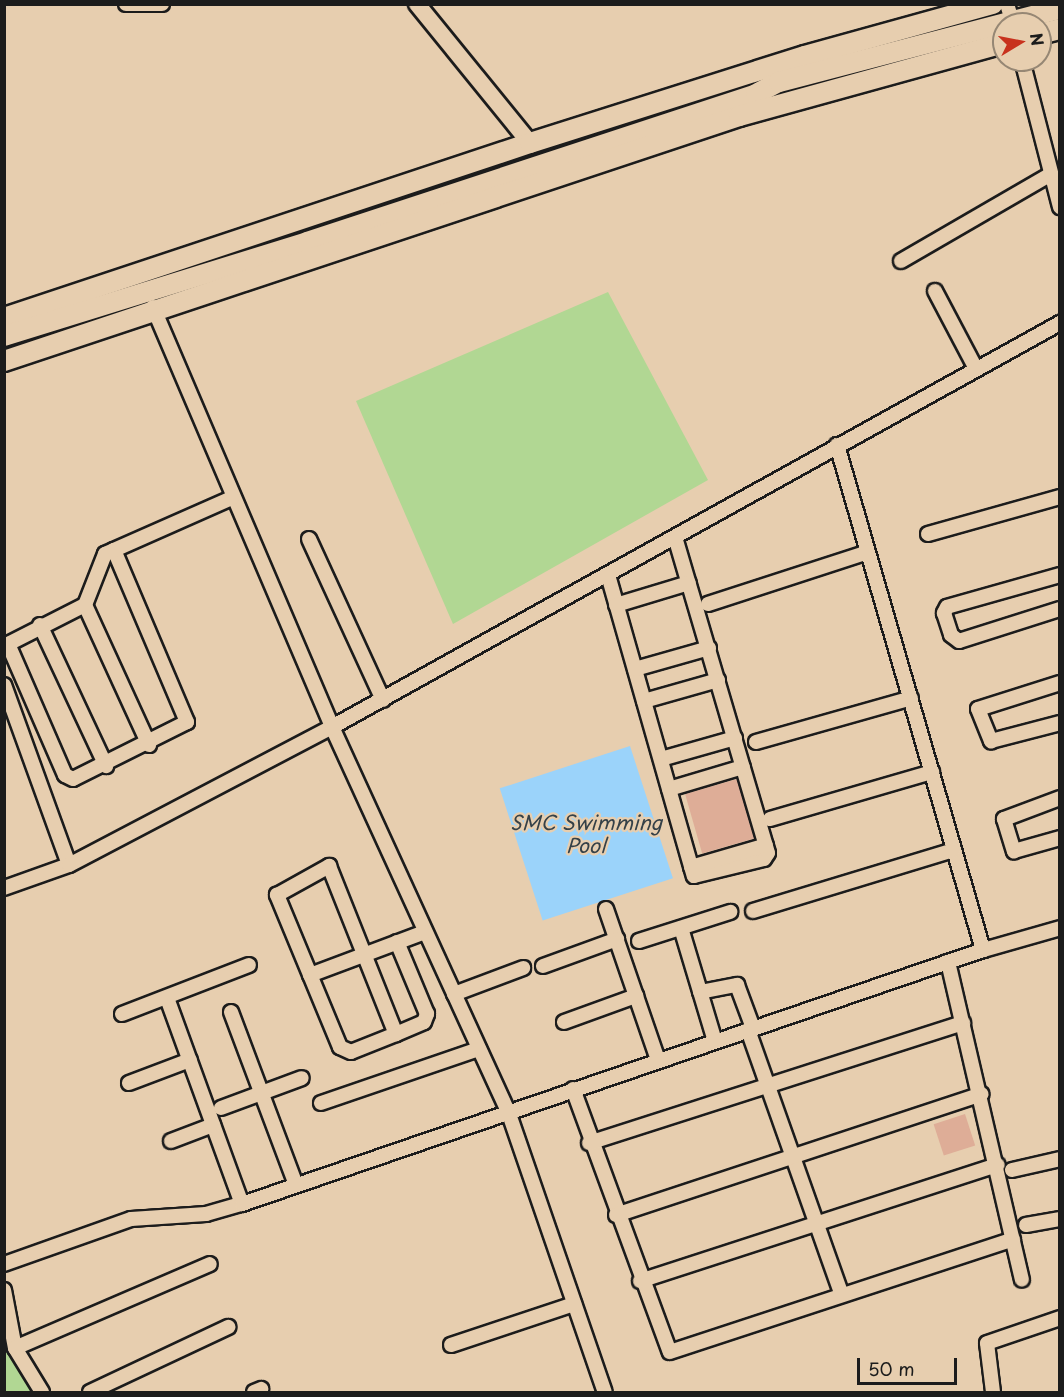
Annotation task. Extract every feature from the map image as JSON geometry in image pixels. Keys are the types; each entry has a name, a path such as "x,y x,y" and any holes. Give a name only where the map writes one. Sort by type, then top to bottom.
{"main road":[{"path":"4,318 530,142 805,56 993,4"},
{"path":"4,336 27,333 756,94 781,94 992,26"},
{"path":"4,361 153,307 739,116 992,46"},
{"path":"4,346 27,333"}],"street":[{"path":"126,4 162,4"},
{"path":"417,4 530,142"},
{"path":"1025,72 1059,207"},
{"path":"901,261 1051,174"},
{"path":"935,291 975,367"},
{"path":"153,307 332,727 508,1111 605,1392"},
{"path":"4,888 69,865 383,700 975,367 1059,323"},
{"path":"837,445 983,950"},
{"path":"149,745 85,605 99,559 114,550 233,497"},
{"path":"928,534 1059,497"},
{"path":"608,575 691,867 701,878 764,859 766,844 675,537"},
{"path":"309,538 383,700"},
{"path":"85,605 10,641 8,649 65,775 80,778 185,726 188,717 114,550"},
{"path":"708,604 868,552"},
{"path":"1059,575 947,607 944,613 951,635 959,641 1059,609"},
{"path":"616,605 689,583"},
{"path":"40,625 106,766"},
{"path":"634,669 709,648"},
{"path":"644,701 718,680"},
{"path":"1059,683 978,709 991,741 1059,723"},
{"path":"4,685 69,865"},
{"path":"756,742 911,698"},
{"path":"661,759 735,738"},
{"path":"669,789 743,767"},
{"path":"770,819 932,772"},
{"path":"1059,798 1004,819 1014,851 1059,838"},
{"path":"753,911 954,850"},
{"path":"396,1034 330,866 277,895 340,1047 360,1051 424,1022 427,1014 397,942"},
{"path":"606,909 658,1060"},
{"path":"639,941 730,912"},
{"path":"681,928 715,1041"},
{"path":"4,1264 131,1220 206,1214 242,1204 295,1182 983,950 1059,928"},
{"path":"310,975 425,932"},
{"path":"543,966 617,939"},
{"path":"948,962 998,1165 1022,1279"},
{"path":"122,1014 249,965"},
{"path":"454,994 524,968"},
{"path":"700,992 737,985 791,1156 818,1224 841,1293"},
{"path":"564,1022 636,996"},
{"path":"167,998 242,1204"},
{"path":"231,1012 295,1182"},
{"path":"589,1143 963,1023"},
{"path":"321,1103 479,1048"},
{"path":"129,1083 190,1060"},
{"path":"221,1108 302,1077"},
{"path":"573,1089 589,1143 640,1281 670,1352 841,1293 1013,1239"},
{"path":"616,1215 981,1094"},
{"path":"171,1141 213,1125"},
{"path":"1012,1170 1059,1159"},
{"path":"640,1281 998,1165"},
{"path":"1026,1226 1059,1219"},
{"path":"11,1344 210,1264"},
{"path":"5,1299 11,1344 42,1392"},
{"path":"451,1345 574,1304"},
{"path":"993,1392 987,1343 1059,1318"},
{"path":"90,1392 228,1327"}],"green space":[{"path":"608,292 708,480 453,624 356,401"},
{"path":"14,1342 50,1392 5,1392 5,1344"}],"water":[{"name":"SMC Swimming Pool","path":"630,746 673,878 543,921 500,788"}],"building":[{"path":"737,779 754,839 702,853 685,794"},
{"path":"965,1114 975,1145 944,1156 934,1124"}]}
